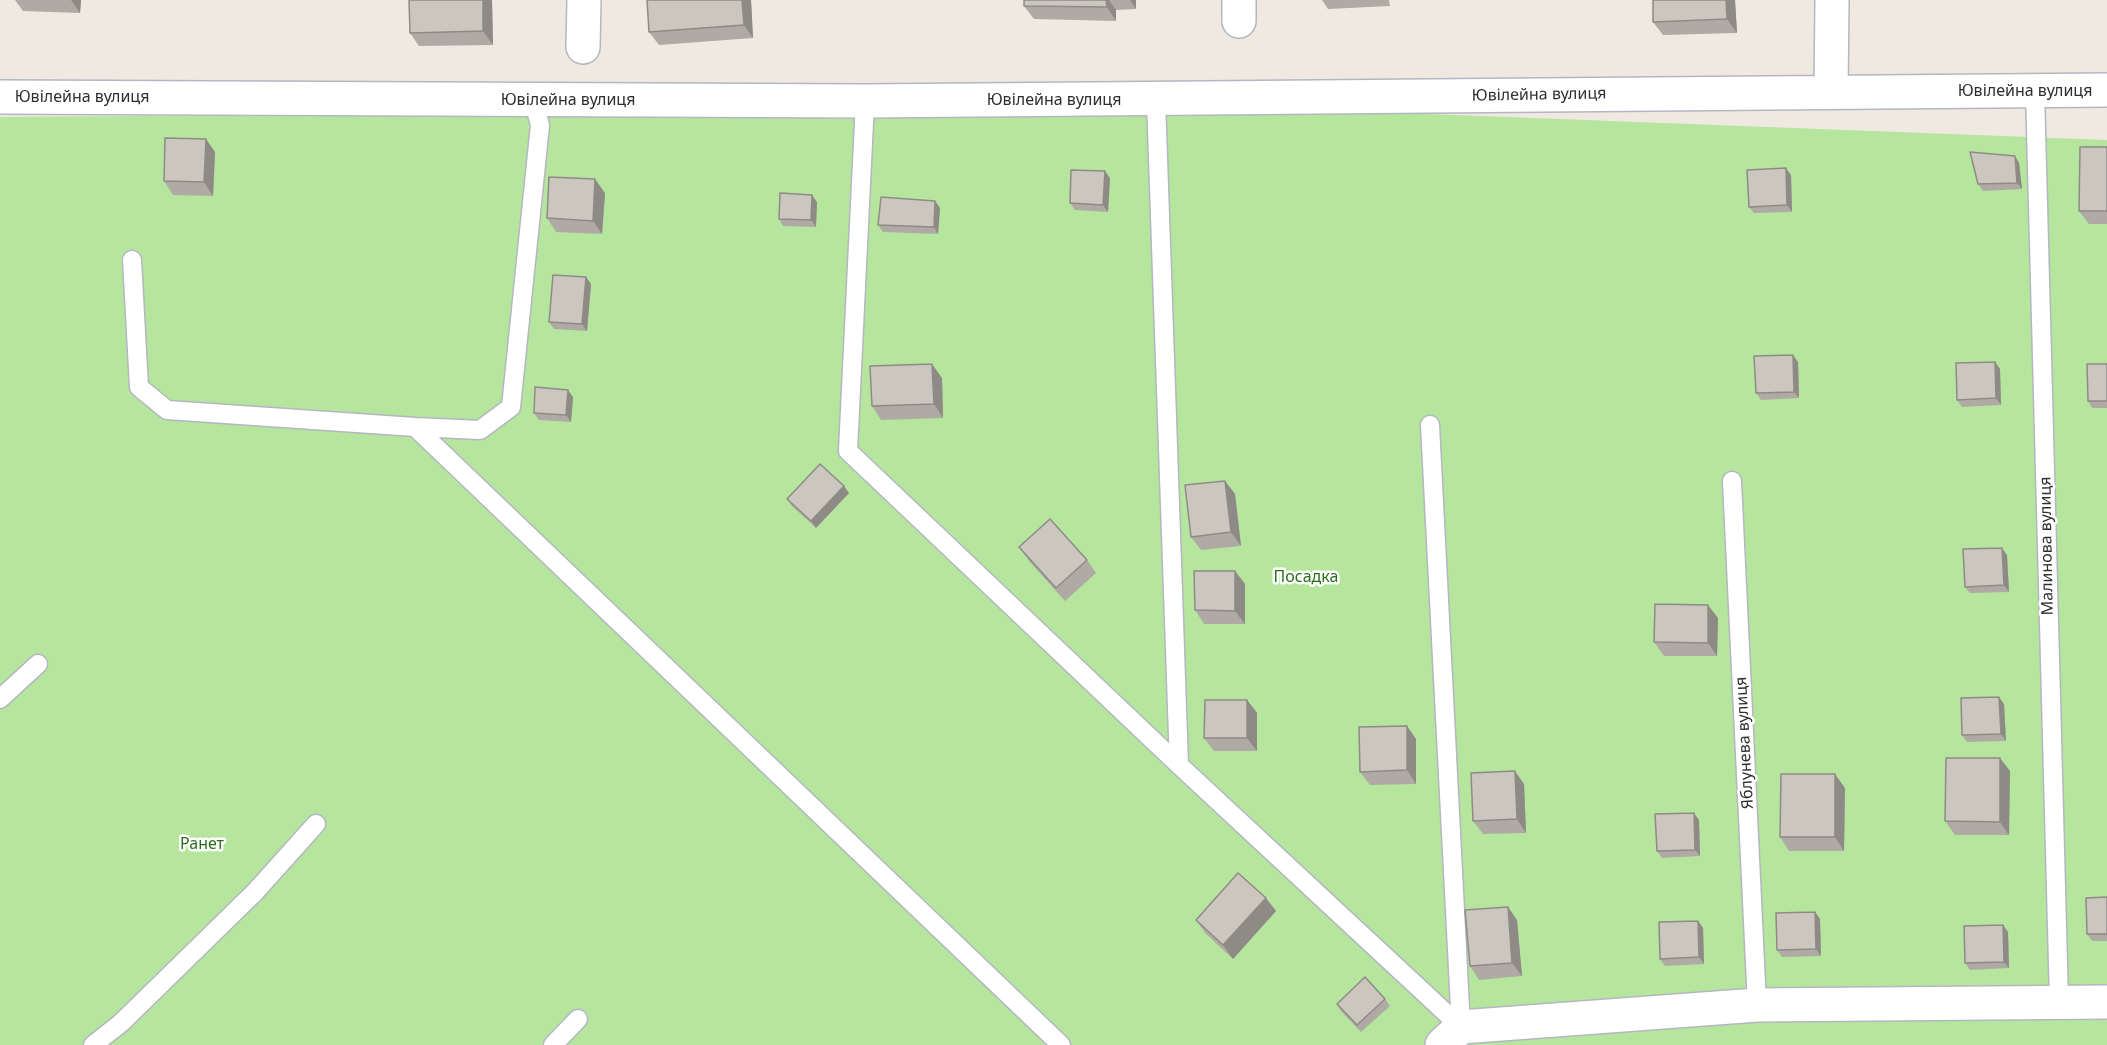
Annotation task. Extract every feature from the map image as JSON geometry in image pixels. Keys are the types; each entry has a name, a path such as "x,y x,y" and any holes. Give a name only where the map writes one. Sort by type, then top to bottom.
{"street":[{"path":"583,47 584,0"},
{"path":"1831,92 1832,0"},
{"name":"Ювілейна вулиця","path":"0,97 865,101 2107,90"},
{"path":"1452,1036 1757,1005 2107,1002"}],"lane":[{"name":"Малинова вулиця","path":"2035,91 2059,1002"},
{"path":"132,260 139,387 167,410 480,430 511,406 540,125 533,99"},
{"path":"1156,100 1179,765"},
{"path":"865,101 848,451 1179,765 1452,1036"},
{"path":"1430,425 1452,1036"},
{"path":"415,427 1061,1045"},
{"name":"Яблунева вулиця","path":"1732,481 1757,1005"},
{"path":"0,699 38,664"},
{"path":"93,1045 121,1023 255,892 316,824"},
{"path":"553,1045 578,1019"}],"green space":[{"name":"Посадка","path":"1272,108 2107,140 2107,1045 0,1045 0,117"}],"building":[{"path":"409,0 483,0 483,31 410,33"},
{"path":"647,0 742,0 744,25 649,32"},
{"path":"1024,0 1106,0 1107,7 1024,6"},
{"path":"1653,0 1726,0 1727,19 1653,22"},
{"path":"165,138 206,139 204,182 164,181"},
{"path":"2080,147 2107,147 2107,211 2079,211"},
{"path":"1970,152 2015,156 2017,183 1978,184"},
{"path":"1786,168 1787,205 1749,207 1747,170"},
{"path":"1071,170 1105,171 1103,205 1070,203"},
{"path":"549,177 595,179 593,221 547,218"},
{"path":"780,193 812,195 811,220 779,219"},
{"path":"881,197 935,201 934,227 878,225"},
{"path":"553,275 586,277 582,324 549,322"},
{"path":"1793,355 1794,392 1756,393 1754,356"},
{"path":"1995,362 1996,398 1957,400 1956,363"},
{"path":"932,364 934,404 872,406 870,366"},
{"path":"2087,364 2107,364 2107,401 2088,401"},
{"path":"535,387 568,390 566,415 534,413"},
{"path":"820,464 844,486 811,521 787,499"},
{"path":"1225,481 1231,532 1191,537 1185,485"},
{"path":"1050,519 1087,560 1056,588 1019,547"},
{"path":"2002,548 2004,585 1965,587 1963,549"},
{"path":"1194,571 1235,571 1235,611 1195,610"},
{"path":"1655,604 1708,605 1708,643 1654,642"},
{"path":"1999,697 2001,734 1962,735 1961,698"},
{"path":"1205,700 1247,700 1247,738 1204,738"},
{"path":"1407,726 1407,770 1360,772 1359,727"},
{"path":"1946,758 2000,758 2000,822 1945,821"},
{"path":"1515,771 1517,819 1473,821 1471,773"},
{"path":"1781,774 1835,774 1835,837 1780,837"},
{"path":"1694,813 1695,850 1657,851 1655,814"},
{"path":"1238,873 1266,898 1223,945 1196,920"},
{"path":"2107,897 2107,934 2087,934 2086,898"},
{"path":"1508,907 1512,963 1470,966 1465,910"},
{"path":"1815,912 1816,949 1777,950 1776,913"},
{"path":"1698,921 1699,957 1660,959 1659,922"},
{"path":"2003,925 2004,962 1965,963 1964,926"},
{"path":"1365,977 1385,999 1357,1025 1337,1004"}],"park label":[{"name":"Ранет","path":"202,844"}]}
